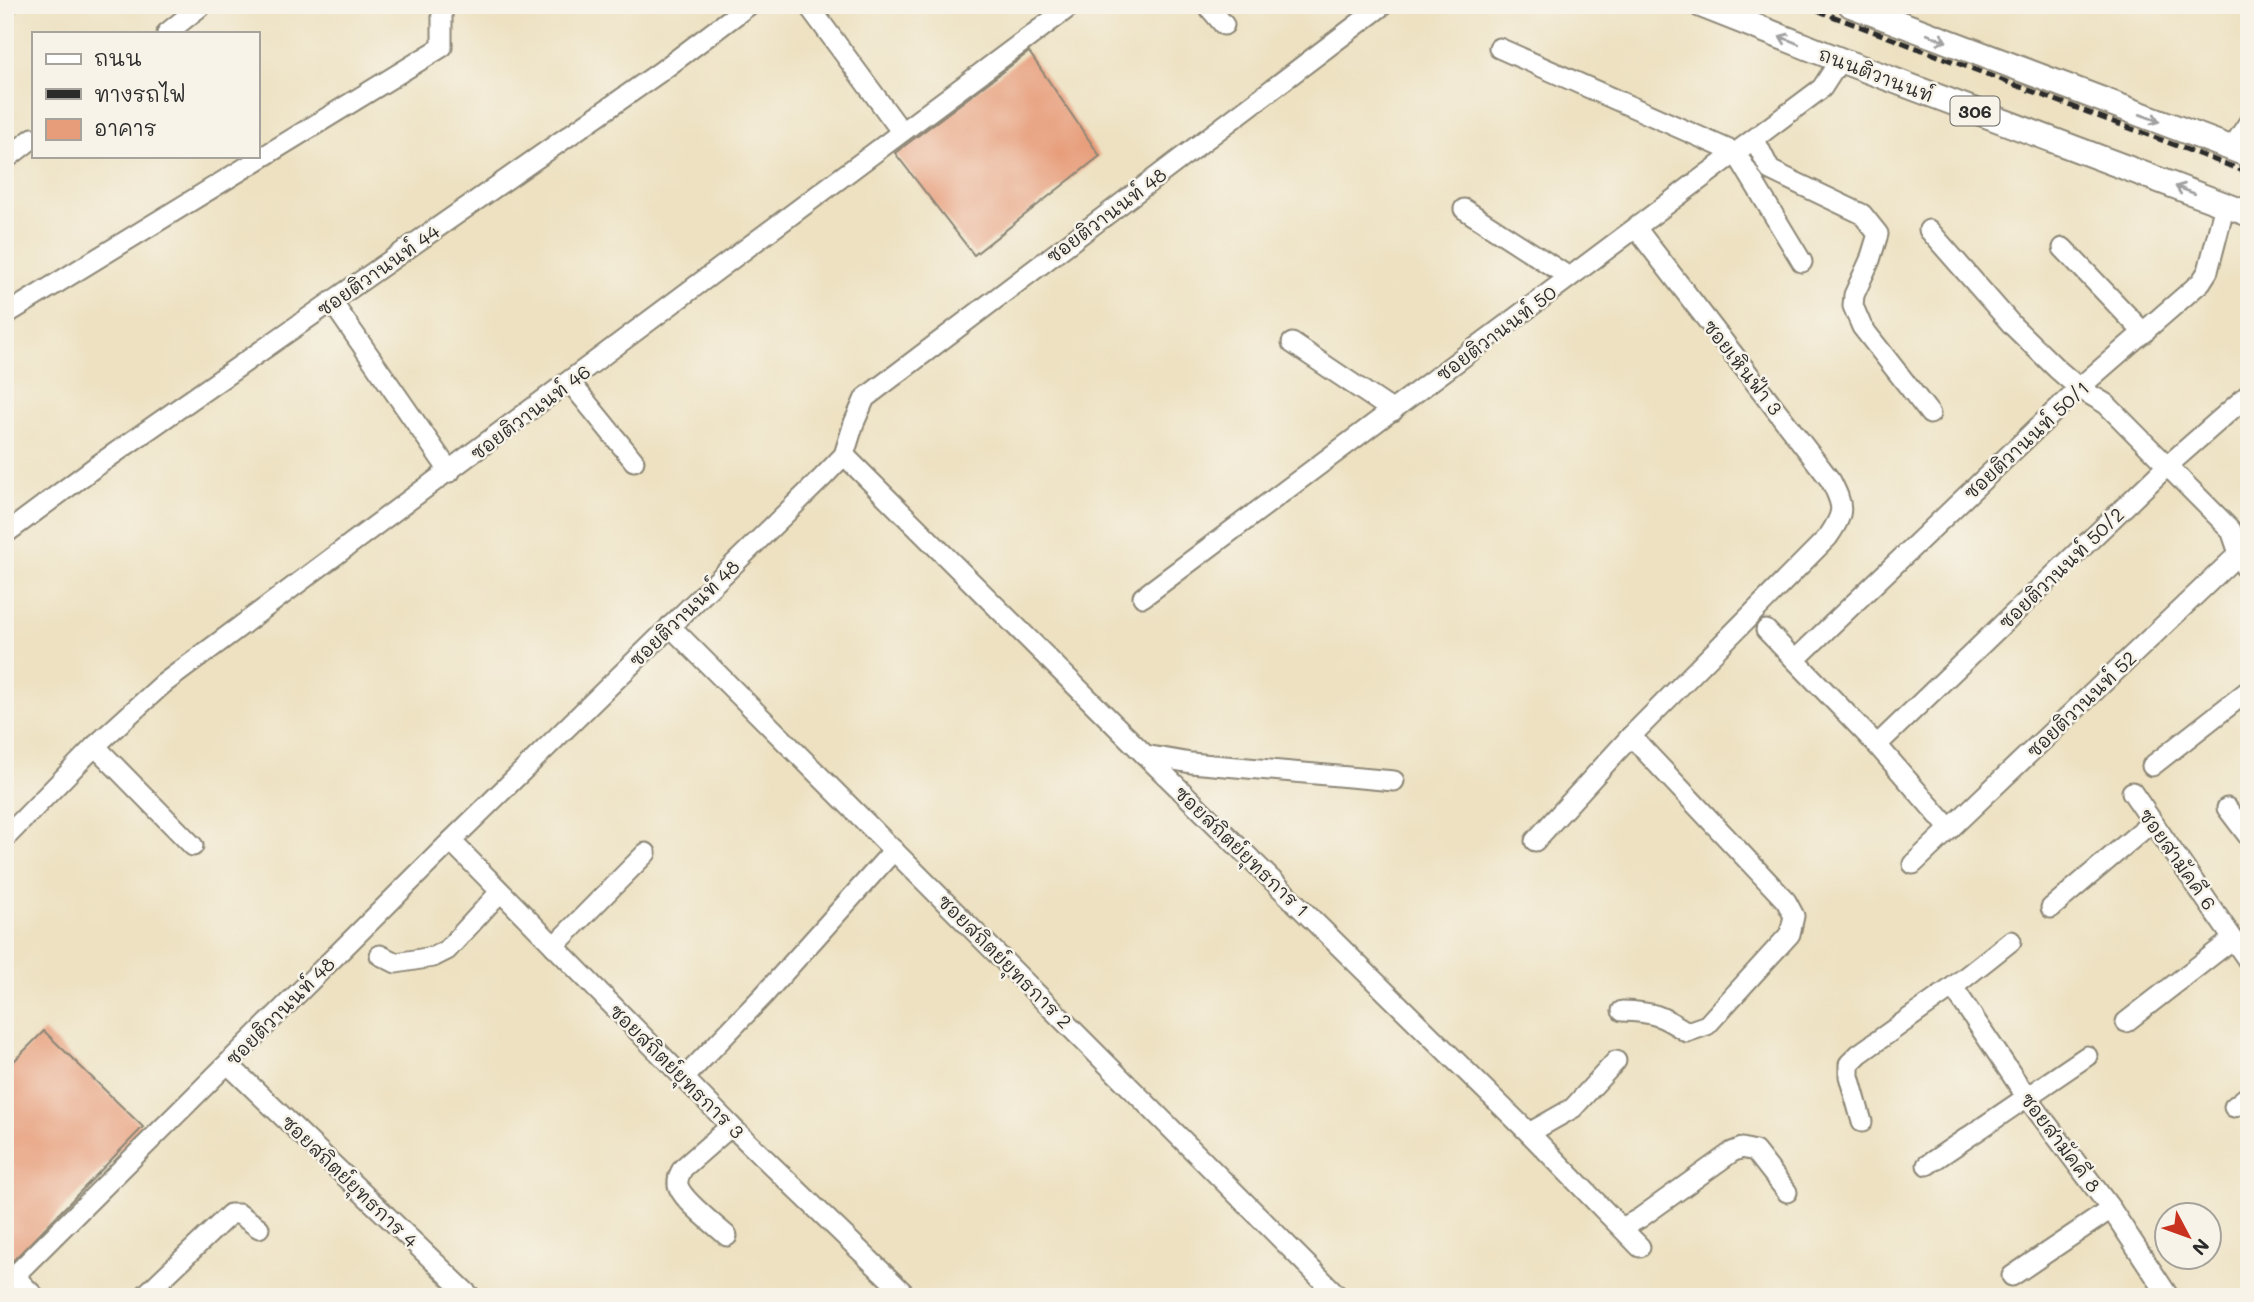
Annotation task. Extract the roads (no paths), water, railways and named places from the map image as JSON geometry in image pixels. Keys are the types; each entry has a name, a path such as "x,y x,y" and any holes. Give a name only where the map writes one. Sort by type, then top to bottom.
{"main road":[{"name":"ถนนติวานนท์","path":"1701,5 2249,214"},
{"path":"1850,5 1881,11 2240,152"}],"street":[{"path":"168,32 202,5"},
{"path":"5,316 442,47 442,5"},
{"name":"ซอยติวานนท์ 44","path":"5,534 95,467 660,72 749,5"},
{"path":"808,5 901,131"},
{"name":"ซอยติวานนท์ 46","path":"5,838 94,746 163,684 1072,5"},
{"path":"1207,5 1224,25"},
{"name":"ซอยติวานนท์ 48","path":"35,1297 19,1281 19,1271 844,455 865,398 1383,5"},
{"path":"1499,48 1736,153 1801,262"},
{"name":"ซอยติวานนท์ 50","path":"1143,597 1822,89 1840,60"},
{"path":"2240,152 2249,122"},
{"path":"5,160 32,139"},
{"path":"1755,140 1770,170 1862,214 1878,234 1854,295 1853,306 1861,327 1930,415"},
{"name":"ซอยติวานนท์ 50/1","path":"1796,659 2080,388 2201,282 2208,271 2225,205"},
{"path":"1464,209 1569,277"},
{"name":"ซอยเหินฟ้า 3","path":"1631,736 1828,537 1840,519 1842,510 1831,481 1636,228"},
{"path":"1928,230 2013,326 2057,369 2106,404 2231,530 2245,548 2244,567 2249,573"},
{"path":"2063,248 2144,333"},
{"path":"332,302 450,472"},
{"path":"1292,343 1393,411"},
{"path":"570,382 634,461"},
{"name":"ซอยติวานนท์ 50/2","path":"1877,745 2166,467 2249,394"},
{"name":"ซอยสถิตย์ยุทธการ 1","path":"844,455 1529,1133 1640,1247"},
{"name":"ซอยติวานนท์ 52","path":"1913,864 2245,548"},
{"name":"ซอยสถิตย์ยุทธการ 2","path":"670,626 1339,1297"},
{"path":"1766,630 1877,745 1950,829"},
{"path":"2152,766 2249,690"},
{"path":"1535,841 1631,736 1786,901 1794,916 1790,934 1707,1025 1687,1032 1666,1018 1649,1012 1622,1011"},
{"path":"94,746 193,846"},
{"path":"1145,755 1191,763 1394,781"},
{"name":"ซอยสามัคคี 6","path":"2132,792 2247,957"},
{"path":"2227,808 2249,837"},
{"path":"2051,908 2152,822"},
{"name":"ซอยสถิตย์ยุทธการ 3","path":"451,841 731,1126 908,1297"},
{"path":"684,1078 763,996 894,850"},
{"path":"554,946 646,853"},
{"path":"380,955 396,963 433,957 447,950 500,892"},
{"path":"2126,1022 2233,939"},
{"path":"1862,1122 1849,1076 1849,1064 1858,1054 1953,987 2011,941"},
{"name":"ซอยสามัคคี 8","path":"1953,987 2026,1096 2111,1209 2169,1297"},
{"path":"1927,1165 2087,1055"},
{"path":"1529,1133 1573,1108 1616,1061"},
{"name":"ซอยสถิตย์ยุทธการ 4","path":"228,1064 471,1297"},
{"path":"727,1236 678,1186 683,1168 731,1126"},
{"path":"1622,1228 1732,1152 1742,1148 1755,1151 1787,1192"},
{"path":"2012,1276 2111,1209"},
{"path":"143,1297 230,1214 239,1214 259,1228"}],"railway":[{"path":"1803,5 2249,173"}]}
